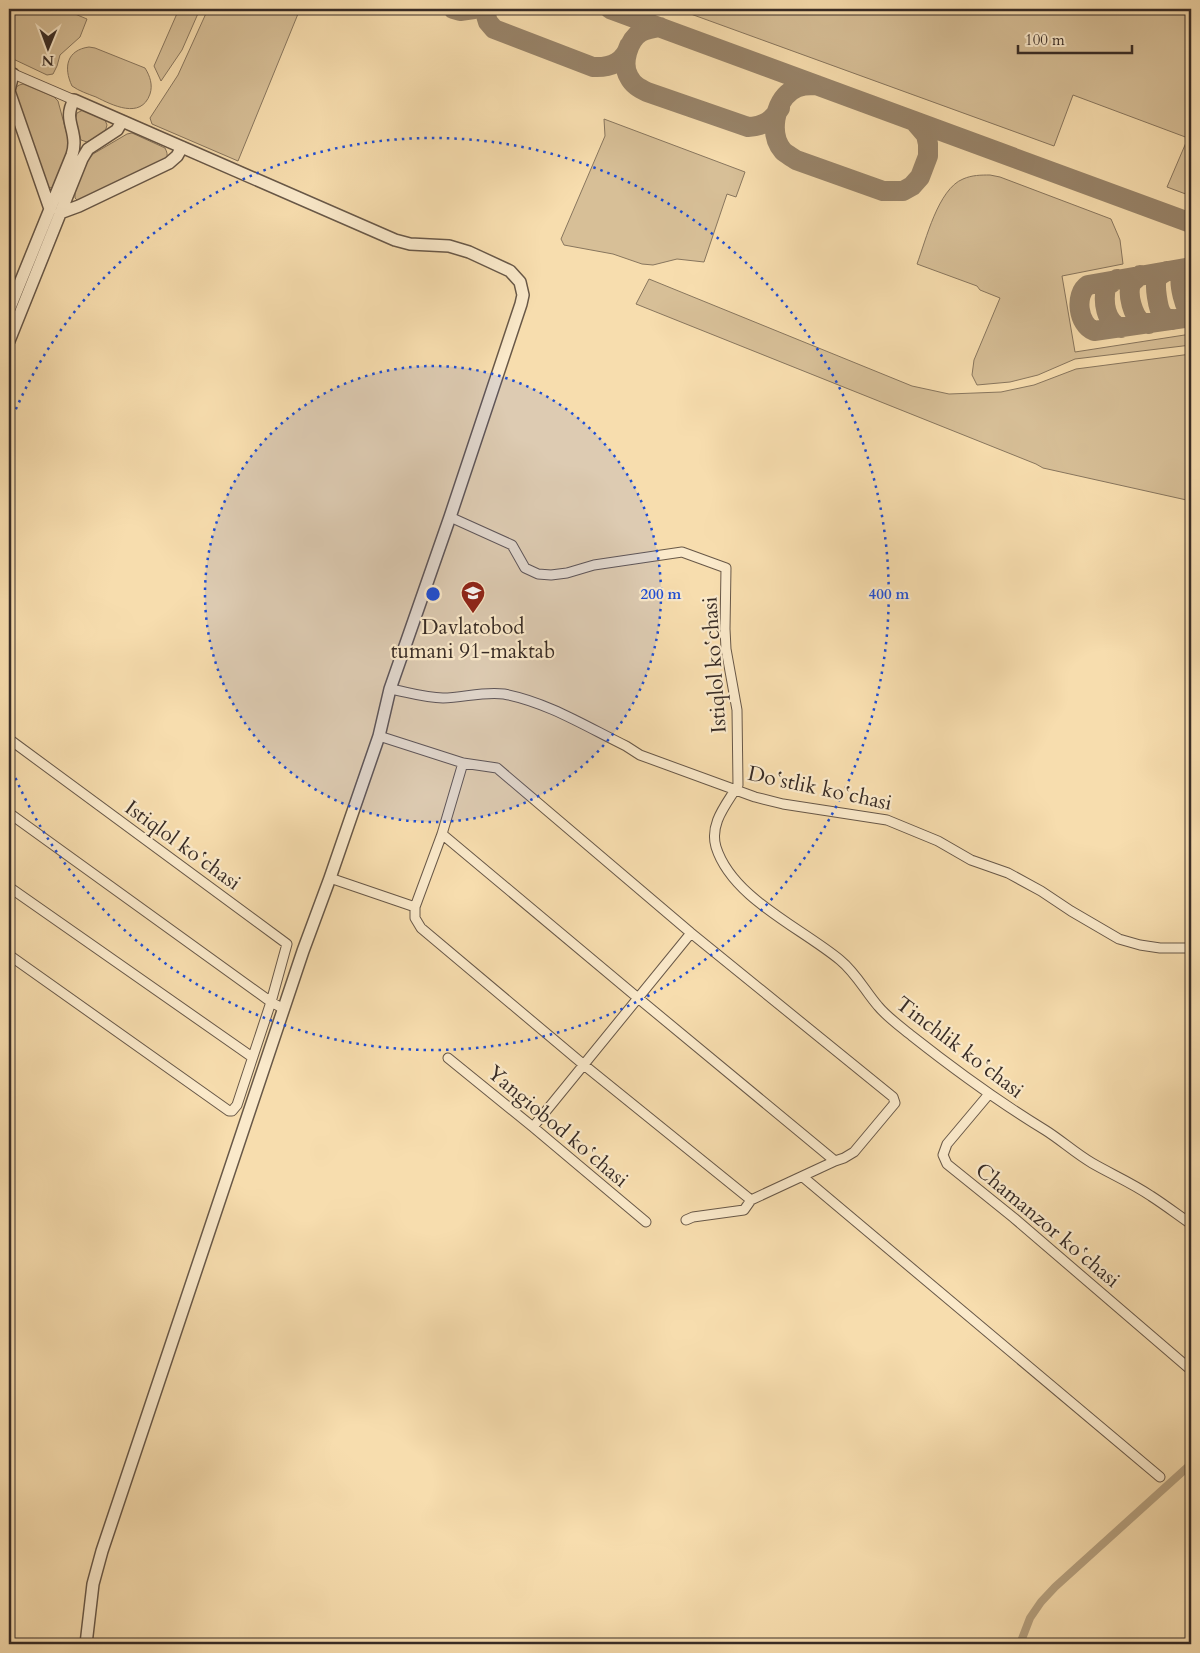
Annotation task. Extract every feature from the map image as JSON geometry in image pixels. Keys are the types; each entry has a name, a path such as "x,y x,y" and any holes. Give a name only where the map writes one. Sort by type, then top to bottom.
{"street":[{"path":"55,211 9,91 11,73 395,240 410,244 449,246 469,252 510,271 520,282 523,295 450,517 390,689 379,736 303,950 102,1550 93,1584 86,1644"},
{"path":"9,341 55,211 72,155 74,143 69,116 70,107 74,100"},
{"path":"9,310 55,211 82,159 88,149 117,130 122,121"},
{"path":"55,211 80,206 169,163 177,156 182,147"},
{"name":"Istiqlol koʻchasi","path":"450,517 512,545 525,568 538,574 567,573 594,565 682,552 726,568 726,649 738,721 737,752 739,779 735,790"},
{"name":"Doʻstlik koʻchasi","path":"390,689 441,698 480,694 521,698 558,712 640,755 746,795 783,804 887,820 938,841 970,860 1008,873 1041,890 1071,911 1119,939 1160,948 1191,948"},
{"path":"379,736 463,763 497,768 691,933 895,1100 893,1106 854,1152 844,1158 835,1160 803,1177 751,1200 744,1210 693,1217 686,1220"},
{"name":"Istiqlol koʻchasi","path":"9,739 287,944 271,1002 237,1106 232,1111 229,1111 9,955"},
{"path":"463,763 442,834 415,907 415,918 421,928 584,1065 751,1200"},
{"name":"Tinchlik koʻchasi","path":"735,790 717,820 715,831 716,845 722,861 733,878 752,898 842,961 879,1007 911,1035 989,1094 1045,1130 1091,1163 1151,1195 1191,1224"},
{"path":"9,813 271,1002 284,1009"},
{"path":"442,834 835,1160"},
{"path":"330,878 415,907"},
{"path":"9,887 252,1057"},
{"path":"533,1127 691,933"},
{"name":"Yangiobod koʻchasi","path":"448,1058 646,1222"},
{"name":"Chamanzor koʻchasi","path":"989,1094 947,1144 943,1155 947,1164 1014,1218 1191,1370"},
{"path":"803,1177 1160,1477"}],"shaded area":[{"path":"9,9 77,9 75,14 87,19 80,37 60,55 53,74 47,75 9,57"},
{"path":"179,9 200,9 182,50 161,81 154,66"},
{"path":"208,9 300,9 238,161 152,124 150,118 178,75"},
{"path":"677,9 1191,9 1191,196 1167,187 1188,138 1073,95 1054,146"},
{"path":"89,47 145,68 150,77 151,84 150,94 146,102 140,107 126,108 110,104 72,86 68,72 69,61 76,52"},
{"path":"23,84 54,97 58,101 69,142 68,151 52,188 47,187 14,94 17,87"},
{"path":"83,110 105,120 107,125 105,132 87,142 81,140 75,120 77,113"},
{"path":"604,119 745,172 736,197 727,194 704,262 677,259 653,265 642,264 613,254 564,245 561,239 605,136"},
{"path":"132,133 165,148 167,155 164,162 78,201 75,198 75,192 88,160 93,154"},
{"path":"990,175 1000,177 1111,219 1120,240 1123,264 1062,276 1075,352 1191,334 1191,345 1075,359 1038,375 1010,382 977,385 972,375 974,360 1000,298 980,290 977,286 917,264 934,216 947,193 963,179 973,176"},
{"path":"649,279 912,386 949,394 1001,392 1034,385 1076,369 1191,354 1191,501 1043,468 636,304"}],"waterway":[{"path":"1020,1644 1030,1618 1055,1587 1191,1464"}],"taxiway":[{"path":"453,9 460,11 474,9"},
{"path":"484,9 488,22 494,29 593,67 605,67 616,63 624,57 629,46"},
{"path":"610,9 1191,223"},
{"path":"660,27 641,32 629,46 626,59 627,72 632,82 639,88 748,127 767,122 780,108"},
{"path":"817,85 801,86 794,89 785,96 777,111 775,120 776,137 783,151 796,160 883,191 903,191 912,186 920,177 928,156 926,135 914,121"},
{"path":"1190,267 1182,273 1181,290 1184,302 1191,313"},
{"path":"1191,267 1088,285 1081,295 1080,302 1081,316 1084,323 1094,331 1191,317"},
{"path":"1167,271 1157,279 1157,296 1163,315 1173,320"},
{"path":"1140,275 1131,284 1130,299 1138,319 1149,324"},
{"path":"1117,279 1106,287 1105,305 1111,321 1121,328"}],"place":[{"name":"Davlatobod tumani 91-maktab","path":"473,614"}]}
